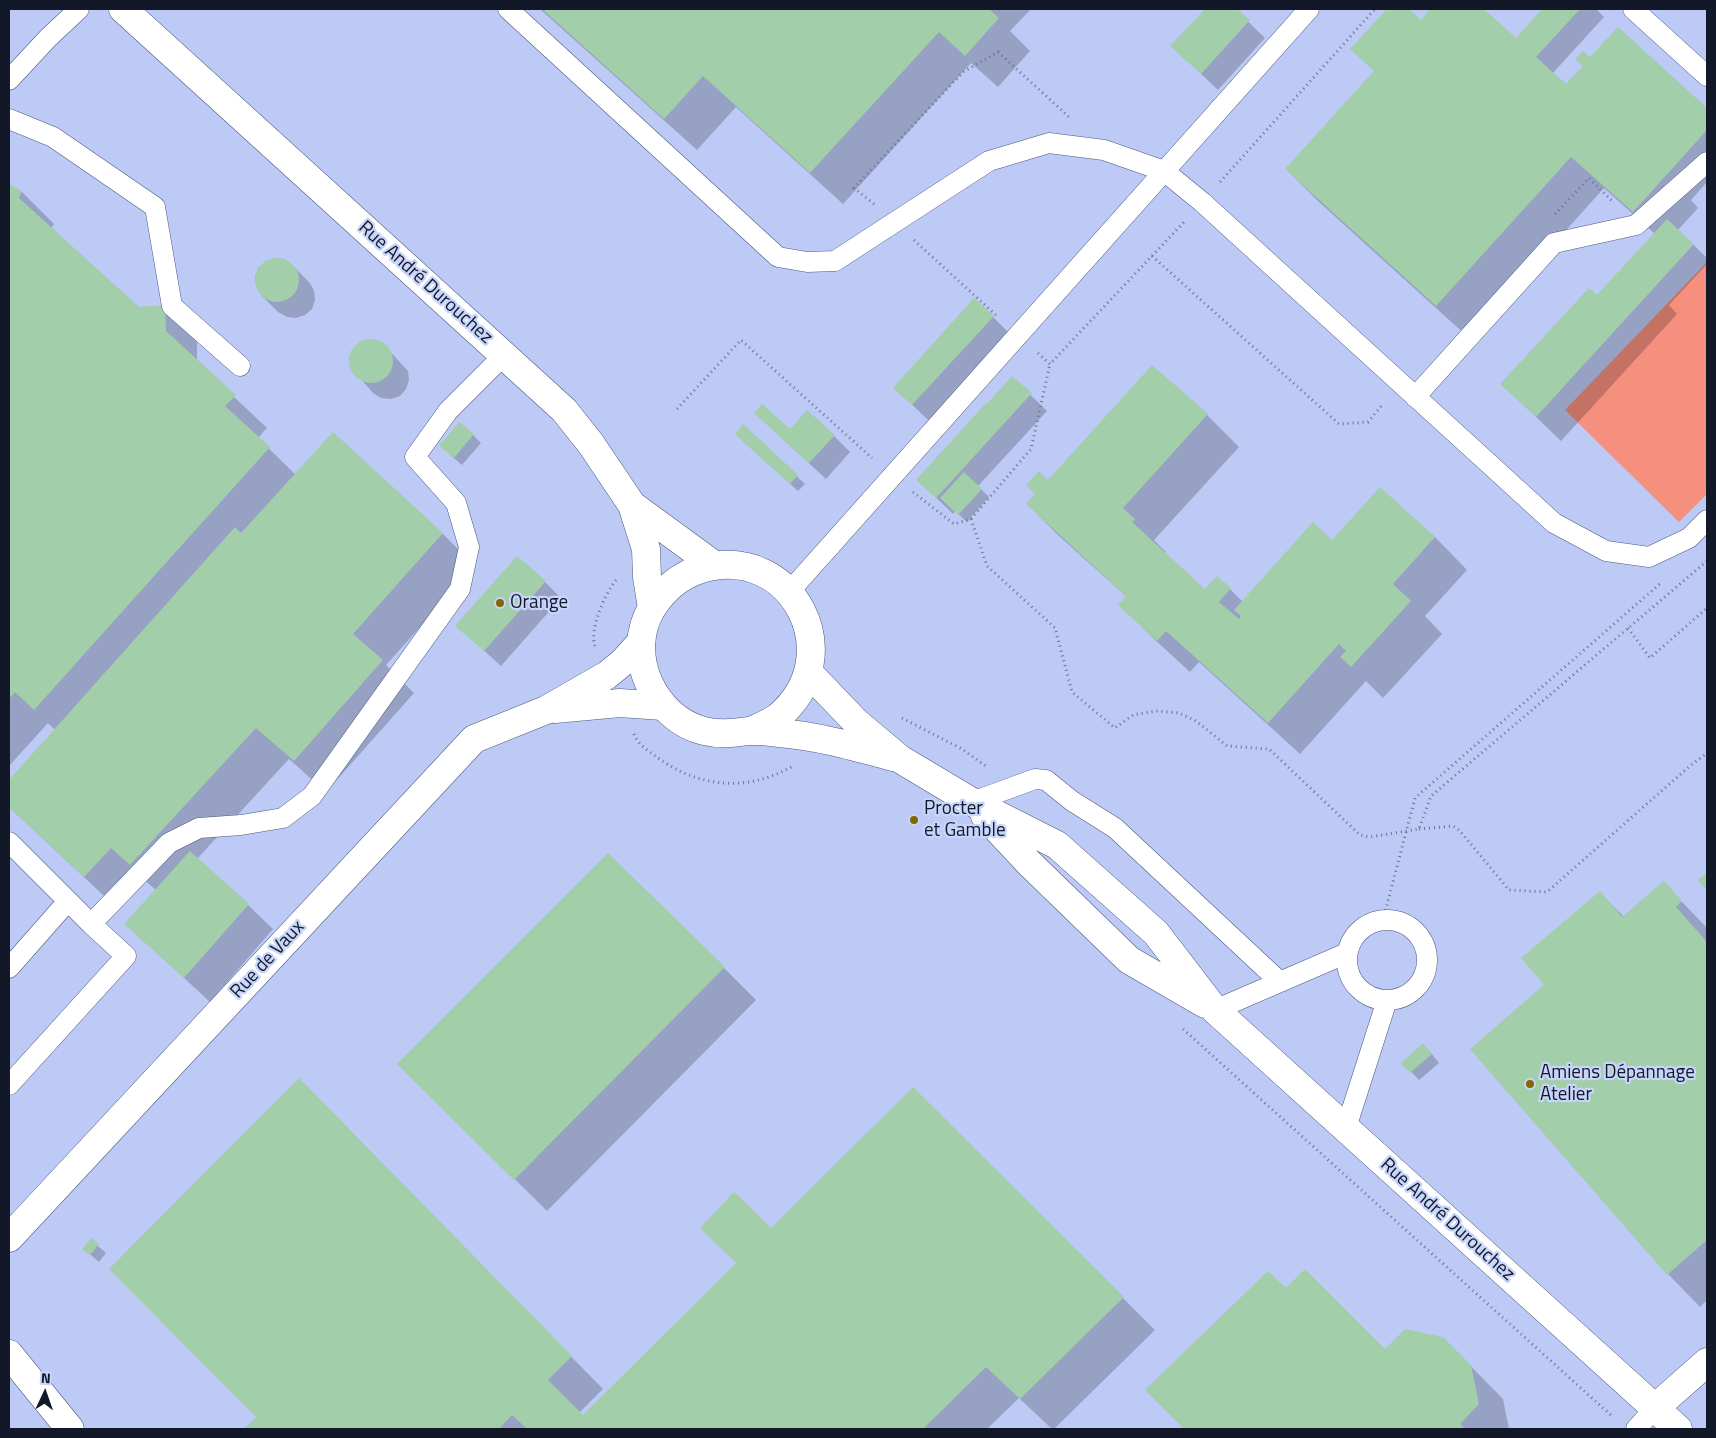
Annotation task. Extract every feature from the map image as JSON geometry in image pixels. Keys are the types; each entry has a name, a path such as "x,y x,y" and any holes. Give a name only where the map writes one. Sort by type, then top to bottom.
{"main road":[{"name":"Rue André Durouchez","path":"123,9 564,410 591,444 632,505 714,565"},
{"path":"632,505 646,549 647,576 652,608"},
{"path":"751,731 776,718 796,698 808,672 812,651 809,630 802,609 789,592 767,575 742,566 714,565 689,573 668,588 652,608 645,624 641,642 642,665 650,687 663,706 682,722 704,731 727,734 751,731 813,737 900,759"},
{"name":"Rue de Vaux","path":"9,1238 474,739 546,710 607,675 624,662 641,642"},
{"name":"Rue André Durouchez","path":"808,672 856,722 880,740 900,759 972,802 1057,845 1156,933 1215,1010 1678,1429"},
{"name":"Rue de Vaux","path":"546,710 620,703 663,706"},
{"name":"Rue André Durouchez","path":"972,802 1029,864 1129,960 1215,1010"},
{"path":"9,1354 70,1429"},
{"path":"1655,1408 1707,1362"}],"lane":[{"path":"9,80 48,38 79,9"},
{"path":"508,9 778,257 807,262 835,261 989,161 1049,143 1104,150 1164,171 1209,209 1554,523 1606,551 1648,557 1689,538 1707,520"},
{"path":"789,592 1309,9"},
{"path":"1633,9 1707,76"},
{"path":"9,119 53,137 155,207 172,306 240,366"},
{"path":"1408,390 1554,243 1636,225 1707,162"},
{"path":"91,924 169,843 199,828 241,826 284,818 312,796 460,589 469,547 456,503 415,457 448,411 504,355"},
{"path":"972,802 1035,779 1046,780 1072,801 1115,828 1280,982"},
{"path":"9,1085 126,956 68,901 12,853"},
{"path":"9,968 68,901"},
{"path":"1383,920 1405,925 1416,933 1423,944 1427,956 1426,970 1421,982 1412,992 1400,998 1387,1000 1373,998 1361,991 1352,980 1347,967 1347,953 1352,940 1361,930 1383,920"},
{"path":"1215,1010 1347,953"},
{"path":"1346,1128 1387,1000"},
{"path":"1628,1426 1655,1408"}],"path":[{"path":"1551,219 1589,178 1636,225"},
{"path":"1152,256 1338,424 1368,422 1408,390"},
{"path":"677,409 741,340 892,476 954,524 970,519 1031,449 1050,364"},
{"path":"970,519 986,566 1055,628 1072,692 1115,728 1133,715 1156,711 1179,713 1196,721 1227,746 1270,749 1360,835 1370,837 1452,826 1460,831 1509,890 1547,892 1707,753"},
{"path":"596,648 593,639 607,592 627,567 646,549"},
{"path":"1419,829 1431,796 1707,561"},
{"path":"1383,920 1415,798 1662,582"},
{"path":"1628,628 1650,658 1707,608"},
{"path":"1180,1026 1628,1426"}],"shaded area":[{"path":"9,9 1707,9 1707,1429 9,1429"},
{"path":"1707,262 1707,494 1679,522 1565,410"}],"building":[{"path":"542,9 989,9 999,18 965,56 939,32 810,173 703,76 664,119"},
{"path":"1205,9 1237,9 1250,20 1201,74 1170,46"},
{"path":"1387,9 1409,9 1421,20 1430,9 1484,9 1516,38 1542,9 1580,9 1536,57 1566,84 1583,66 1575,59 1583,51 1590,57 1618,27 1707,108 1707,130 1633,212 1571,157 1436,306 1285,169 1374,71 1350,49"},
{"path":"9,184 22,191 19,198 139,307 165,305 166,331 236,395 225,406 270,447 34,710 15,692 9,699"},
{"path":"1667,219 1694,244 1536,417 1500,384 1589,288 1597,295"},
{"path":"281,258 293,264 298,271 298,289 293,296 286,301 273,302 265,299 258,292 255,276 258,268 265,261"},
{"path":"974,298 994,316 912,405 893,388"},
{"path":"367,339 375,339 387,345 393,361 387,377 375,383 367,383 355,377 349,365 349,357 355,345"},
{"path":"1152,365 1208,414 1123,508 1135,519 1132,522 1205,589 1217,576 1231,588 1219,602 1239,619 1241,616 1234,610 1313,522 1332,540 1380,487 1435,537 1393,584 1411,601 1351,667 1340,657 1346,651 1339,644 1268,723 1166,631 1157,641 1118,605 1126,596 1026,504 1035,494 1026,485 1039,471 1048,480"},
{"path":"1012,376 1032,393 936,498 916,480"},
{"path":"762,404 790,429 807,410 835,435 809,463 754,413"},
{"path":"459,422 474,434 454,458 439,446"},
{"path":"743,424 798,475 790,484 735,434"},
{"path":"333,432 443,533 353,634 383,660 294,761 256,728 130,865 111,848 84,877 9,807 9,780 235,527 241,533"},
{"path":"964,472 982,489 958,515 940,498"},
{"name":"Orange","path":"517,556 546,581 484,651 455,626"},
{"path":"190,851 249,904 184,978 124,924"},
{"path":"608,853 725,967 514,1180 397,1064"},
{"path":"1707,872 1707,890 1698,880"},
{"path":"1664,881 1682,901 1676,907 1707,942 1707,1240 1667,1275 1470,1049 1544,985 1521,958 1600,891 1622,917"},
{"path":"1423,1043 1432,1054 1410,1073 1401,1063"},
{"path":"299,1078 572,1356 548,1380 583,1415 736,1263 700,1228 734,1192 771,1228 913,1087 1124,1297 1020,1399 986,1367 923,1429 527,1429 512,1415 499,1429 244,1429 256,1417 109,1269"},
{"path":"91,1238 99,1244 90,1255 82,1249"},
{"path":"1305,1269 1385,1349 1405,1329 1443,1337 1471,1365 1479,1404 1460,1424 1465,1429 1184,1429 1145,1390 1268,1271 1286,1288"}],"place":[{"name":"Orange","path":"500,603"},
{"name":"Procter et Gamble","path":"914,820"},
{"name":"Amiens Dépannage Atelier","path":"1530,1084"}]}
